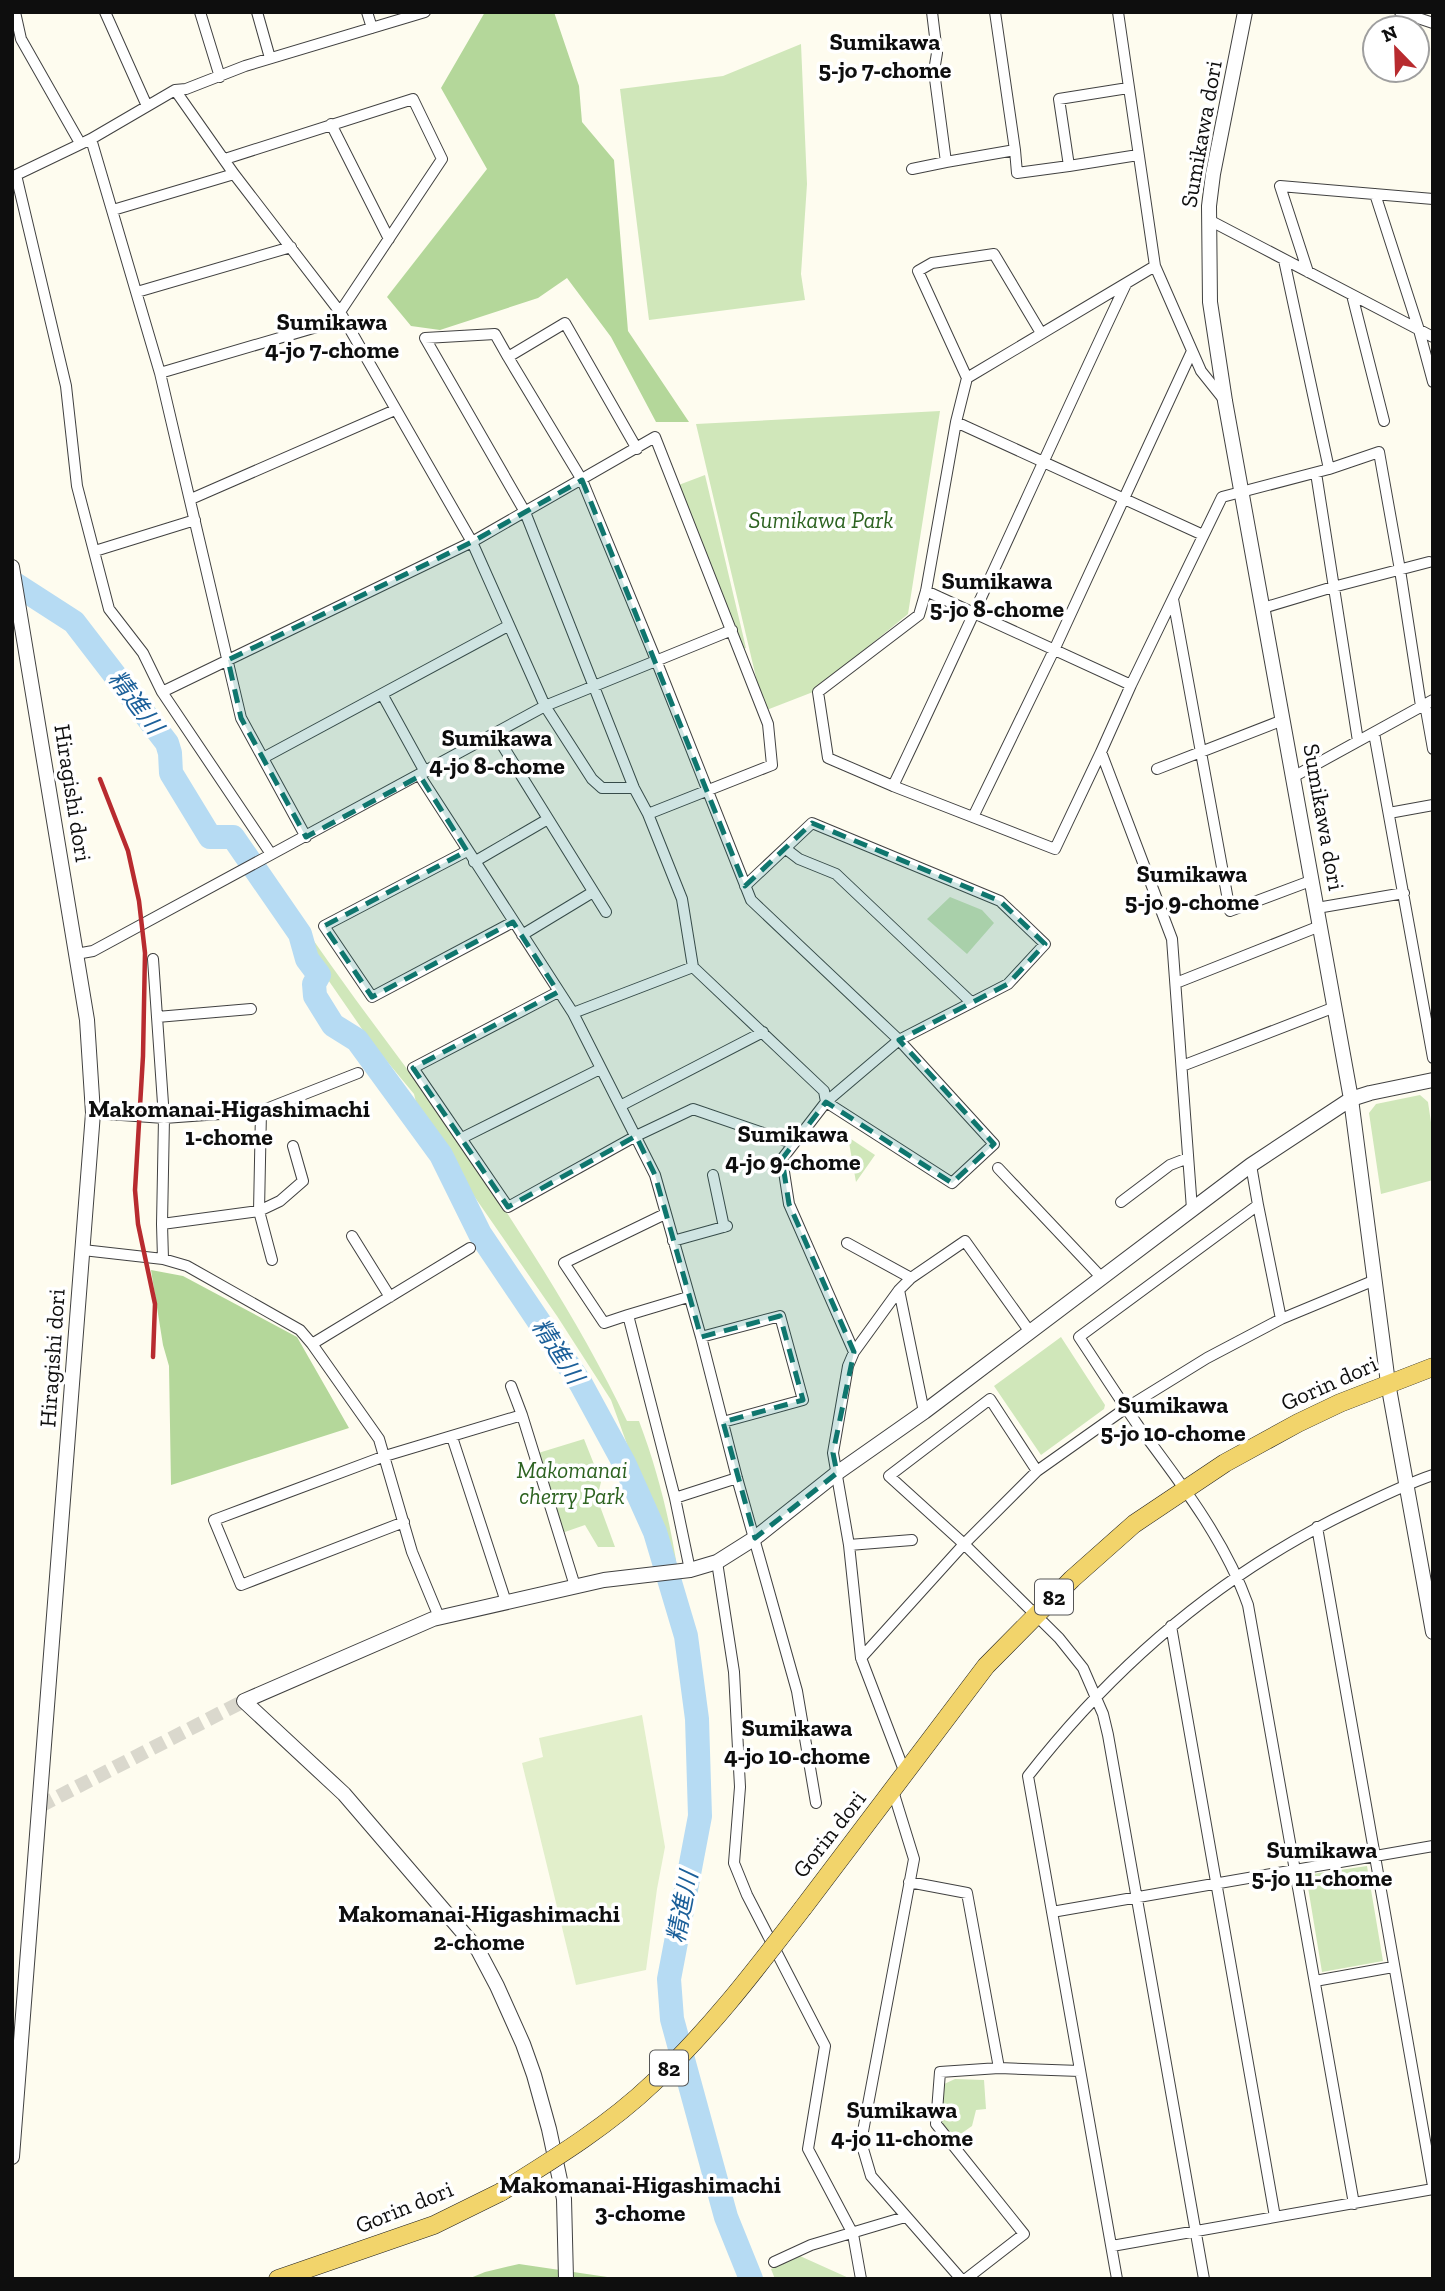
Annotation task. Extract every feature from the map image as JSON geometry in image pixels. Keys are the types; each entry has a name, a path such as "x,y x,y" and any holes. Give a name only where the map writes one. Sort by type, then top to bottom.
{"main road":[{"name":"Gorin dori","path":"278,2279 434,2225 501,2192 584,2140 652,2085 732,2000 986,1666 1037,1614 1134,1524 1225,1463 1298,1423 1388,1383 1433,1367"}],"street":[{"path":"15,12 21,38 86,141 113,210 160,373 241,718 306,837"},
{"path":"105,12 147,106"},
{"path":"200,12 220,77"},
{"path":"257,12 271,58"},
{"path":"367,12 372,27"},
{"path":"267,857 162,692 143,653 109,609 77,486 66,386 14,174 86,141 175,90 425,12"},
{"path":"932,12 937,53 934,71 946,162"},
{"path":"996,12 1017,173 1138,155"},
{"path":"1118,12 1155,266 1201,372 1225,401"},
{"name":"Sumikawa dori","path":"1245,12 1213,174 1209,213 1210,302 1225,401 1351,1099 1388,1383 1433,1632"},
{"path":"1399,12 1433,23"},
{"path":"1069,166 1059,99 1128,88"},
{"path":"175,90 234,174 342,316 472,542 545,706 592,779 602,788 634,789"},
{"path":"160,373 342,316 442,159 413,99 225,159"},
{"path":"331,124 389,239"},
{"path":"912,169 1015,150"},
{"path":"113,210 234,174"},
{"path":"1308,272 1280,186 1433,199"},
{"path":"1375,194 1433,382"},
{"path":"1209,213 1284,260 1433,337"},
{"path":"136,292 291,247"},
{"path":"1041,332 994,254 932,263 918,271 967,378 919,615 818,692 828,758 1055,849 1222,498 1316,473 1379,452 1433,749"},
{"path":"1284,260 1329,469"},
{"path":"967,378 1155,266"},
{"path":"893,786 975,614 1042,461 1126,283"},
{"path":"1352,295 1384,421"},
{"path":"508,357 565,323 637,449"},
{"path":"495,334 508,357 582,480 751,900 899,1040 994,1144 952,1183 826,1102 824,1091 693,967 682,899 648,814 634,789 525,512 425,338 495,334"},
{"path":"972,817 1055,649 1192,351"},
{"path":"191,499 396,410"},
{"path":"956,422 1203,535"},
{"path":"162,692 472,542 655,437 768,724 772,765 648,814"},
{"path":"1316,473 1359,741"},
{"path":"95,551 195,520"},
{"path":"1263,608 1429,562"},
{"name":"Hiragishi dori","path":"12,567 87,1020 93,1113 12,2157"},
{"path":"926,590 1131,685"},
{"path":"1172,599 1230,911 1312,880"},
{"path":"263,758 508,626"},
{"path":"76,954 93,951 496,735 545,706 732,630"},
{"path":"382,694 422,774 467,851 573,1013 655,1175 797,1692 816,1803"},
{"path":"1293,777 1426,703"},
{"path":"1157,769 1283,720"},
{"path":"1374,733 1433,1058"},
{"path":"496,735 606,912"},
{"path":"1101,752 1172,939 1192,1209"},
{"path":"1389,813 1433,805"},
{"path":"474,862 548,819"},
{"path":"745,886 812,823 1000,901 1045,944 1008,984 899,1040 826,1102 782,1159 789,1204 853,1352"},
{"path":"786,849 799,859 836,874 971,1002"},
{"path":"467,851 324,926 372,996 513,922"},
{"path":"522,935 593,891"},
{"path":"1317,908 1404,893"},
{"path":"1176,983 1320,926"},
{"path":"153,959 164,1118 163,1259"},
{"path":"573,1013 693,967"},
{"path":"558,992 413,1068 508,1207 636,1136 693,1109 792,1143"},
{"path":"1182,1066 1335,1007"},
{"path":"157,1017 251,1009"},
{"path":"620,1106 763,1032"},
{"path":"462,1138 600,1069"},
{"path":"93,1113 164,1118 261,1111 358,1073"},
{"path":"566,2279 564,2199 549,2129 534,2075 497,1986 478,1950 344,1794 244,1701 439,1617 575,1586 685,1571 717,1562 755,1538 837,1473 924,1412 1251,1165 1351,1099 1433,1080"},
{"path":"261,1111 259,1211 272,1260"},
{"path":"162,1224 259,1211 280,1201 303,1181 293,1146"},
{"path":"1121,1202 1170,1165 1188,1158"},
{"path":"1251,1165 1281,1319"},
{"path":"998,1168 1101,1277"},
{"path":"673,1241 726,1227 713,1175"},
{"path":"1258,1205 1079,1337 1185,1490 1237,1574 1248,1605 1354,2204"},
{"path":"665,1213 564,1263 604,1323 688,1297"},
{"path":"352,1236 390,1297"},
{"path":"905,1773 861,1658 849,1545 834,1453 848,1366 853,1352 899,1290 911,1278 965,1241 1030,1332"},
{"path":"847,1242 911,1278"},
{"path":"312,1344 470,1248"},
{"path":"83,1250 163,1259 187,1266 300,1330 379,1439 412,1552 439,1617"},
{"path":"861,1658 964,1544 1037,1471 1126,1408 1207,1358 1281,1319 1375,1280"},
{"path":"899,1290 924,1412"},
{"path":"628,1315 675,1498 685,1571"},
{"path":"701,1337 780,1316 803,1399 723,1422"},
{"path":"511,1386 575,1586"},
{"path":"1037,1471 990,1399 889,1476 1037,1614 1083,1668 1096,1695 1108,1735 1204,2279"},
{"path":"404,1522 241,1584 214,1520 385,1456 522,1415"},
{"path":"452,1437 506,1602"},
{"path":"1117,2279 1028,1776 1096,1695 1171,1626 1237,1574 1317,1527 1407,1484 1433,1475"},
{"path":"675,1498 737,1478"},
{"path":"1112,2246 1433,2188 1317,1527"},
{"path":"849,1545 912,1540"},
{"path":"717,1562 734,1672 740,1787 734,1863 747,1895 825,2046 807,2149 853,2234 861,2279"},
{"path":"1171,1626 1275,2217"},
{"path":"893,1791 914,1859 861,2142 871,2176 963,2279 1024,2234 936,2124 940,2071 999,2068 1080,2071"},
{"path":"1052,1912 1433,1846"},
{"path":"909,1882 967,1894 999,2068"},
{"path":"1315,1981 1393,1967"},
{"path":"774,2262 811,2245 905,2217"}],"highlighted area":[{"path":"582,480 745,886 812,823 1000,901 1045,944 1008,984 899,1040 994,1144 952,1183 826,1102 782,1159 789,1204 854,1352 833,1453 837,1473 755,1538 723,1422 803,1400 780,1316 701,1337 655,1175 636,1136 508,1207 413,1068 558,992 513,922 372,997 324,926 467,851 420,776 306,837 241,718 228,660 472,542"}],"green space":[{"path":"485,12 554,12 579,86 582,122 614,160 628,331 689,422 656,422 611,337 567,278 538,298 440,330 411,326 387,297 487,169 441,88"},
{"path":"801,44 807,184 801,274 805,300 649,320 620,89 723,76"},
{"name":"Sumikawa Park","path":"940,411 908,614 813,692 764,711 696,424"},
{"path":"705,475 746,648 738,650 676,486"},
{"path":"264,865 326,958 443,1118 509,1216 580,1331 627,1421 639,1421 661,1489 676,1560 669,1560 611,1400 557,1316 420,1118 414,1094 371,1042 253,871"},
{"path":"950,897 982,910 994,923 967,954 927,919"},
{"path":"1420,1095 1428,1102 1433,1136 1433,1180 1381,1194 1369,1113 1376,1104"},
{"path":"848,1137 875,1155 856,1182"},
{"path":"151,1270 183,1276 297,1337 349,1428 171,1485 169,1366"},
{"path":"1061,1337 1105,1405 1104,1409 1041,1455 994,1386"},
{"name":"Makomanai cherry Park","path":"584,1439 601,1482 597,1498 615,1547 598,1547 585,1525 559,1534 535,1454"},
{"path":"642,1715 665,1847 646,1970 576,1985 522,1763 543,1757 539,1738"},
{"path":"1367,1866 1383,1961 1322,1972 1306,1875"},
{"path":"955,2079 984,2080 986,2109 976,2110 972,2126 952,2140 940,2123 942,2085"},
{"path":"800,2256 851,2279 775,2279 771,2269"},
{"path":"519,2264 614,2278 635,2279 468,2279"}],"waterway":[{"name":"精進川","path":"12,582 74,622 167,743 171,773 210,837 233,837 300,934 307,959 319,975 314,984 315,996 333,1025 357,1040 441,1155 480,1234 581,1384 624,1463 655,1532 686,1636 697,1719 700,1816 669,1979 672,2019 726,2217 751,2279"}],"tunnel":[{"path":"40,1806 244,1701"}],"railway":[{"path":"100,779 128,851 139,901 145,953 143,1056 135,1190 138,1224 155,1304 153,1357"}],"district":[{"name":"Sumikawa 5-jo 7-chome","path":"885,55"},
{"name":"Sumikawa 4-jo 7-chome","path":"332,335"},
{"name":"Sumikawa 5-jo 8-chome","path":"997,594"},
{"name":"Sumikawa 4-jo 8-chome","path":"497,751"},
{"name":"Sumikawa 5-jo 9-chome","path":"1192,887"},
{"name":"Makomanai-Higashimachi 1-chome","path":"229,1122"},
{"name":"Sumikawa 4-jo 9-chome","path":"793,1147"},
{"name":"Sumikawa 5-jo 10-chome","path":"1173,1418"},
{"name":"Sumikawa 4-jo 10-chome","path":"797,1741"},
{"name":"Sumikawa 5-jo 11-chome","path":"1322,1863"},
{"name":"Makomanai-Higashimachi 2-chome","path":"479,1927"},
{"name":"Sumikawa 4-jo 11-chome","path":"902,2123"},
{"name":"Makomanai-Higashimachi 3-chome","path":"640,2198"}]}
